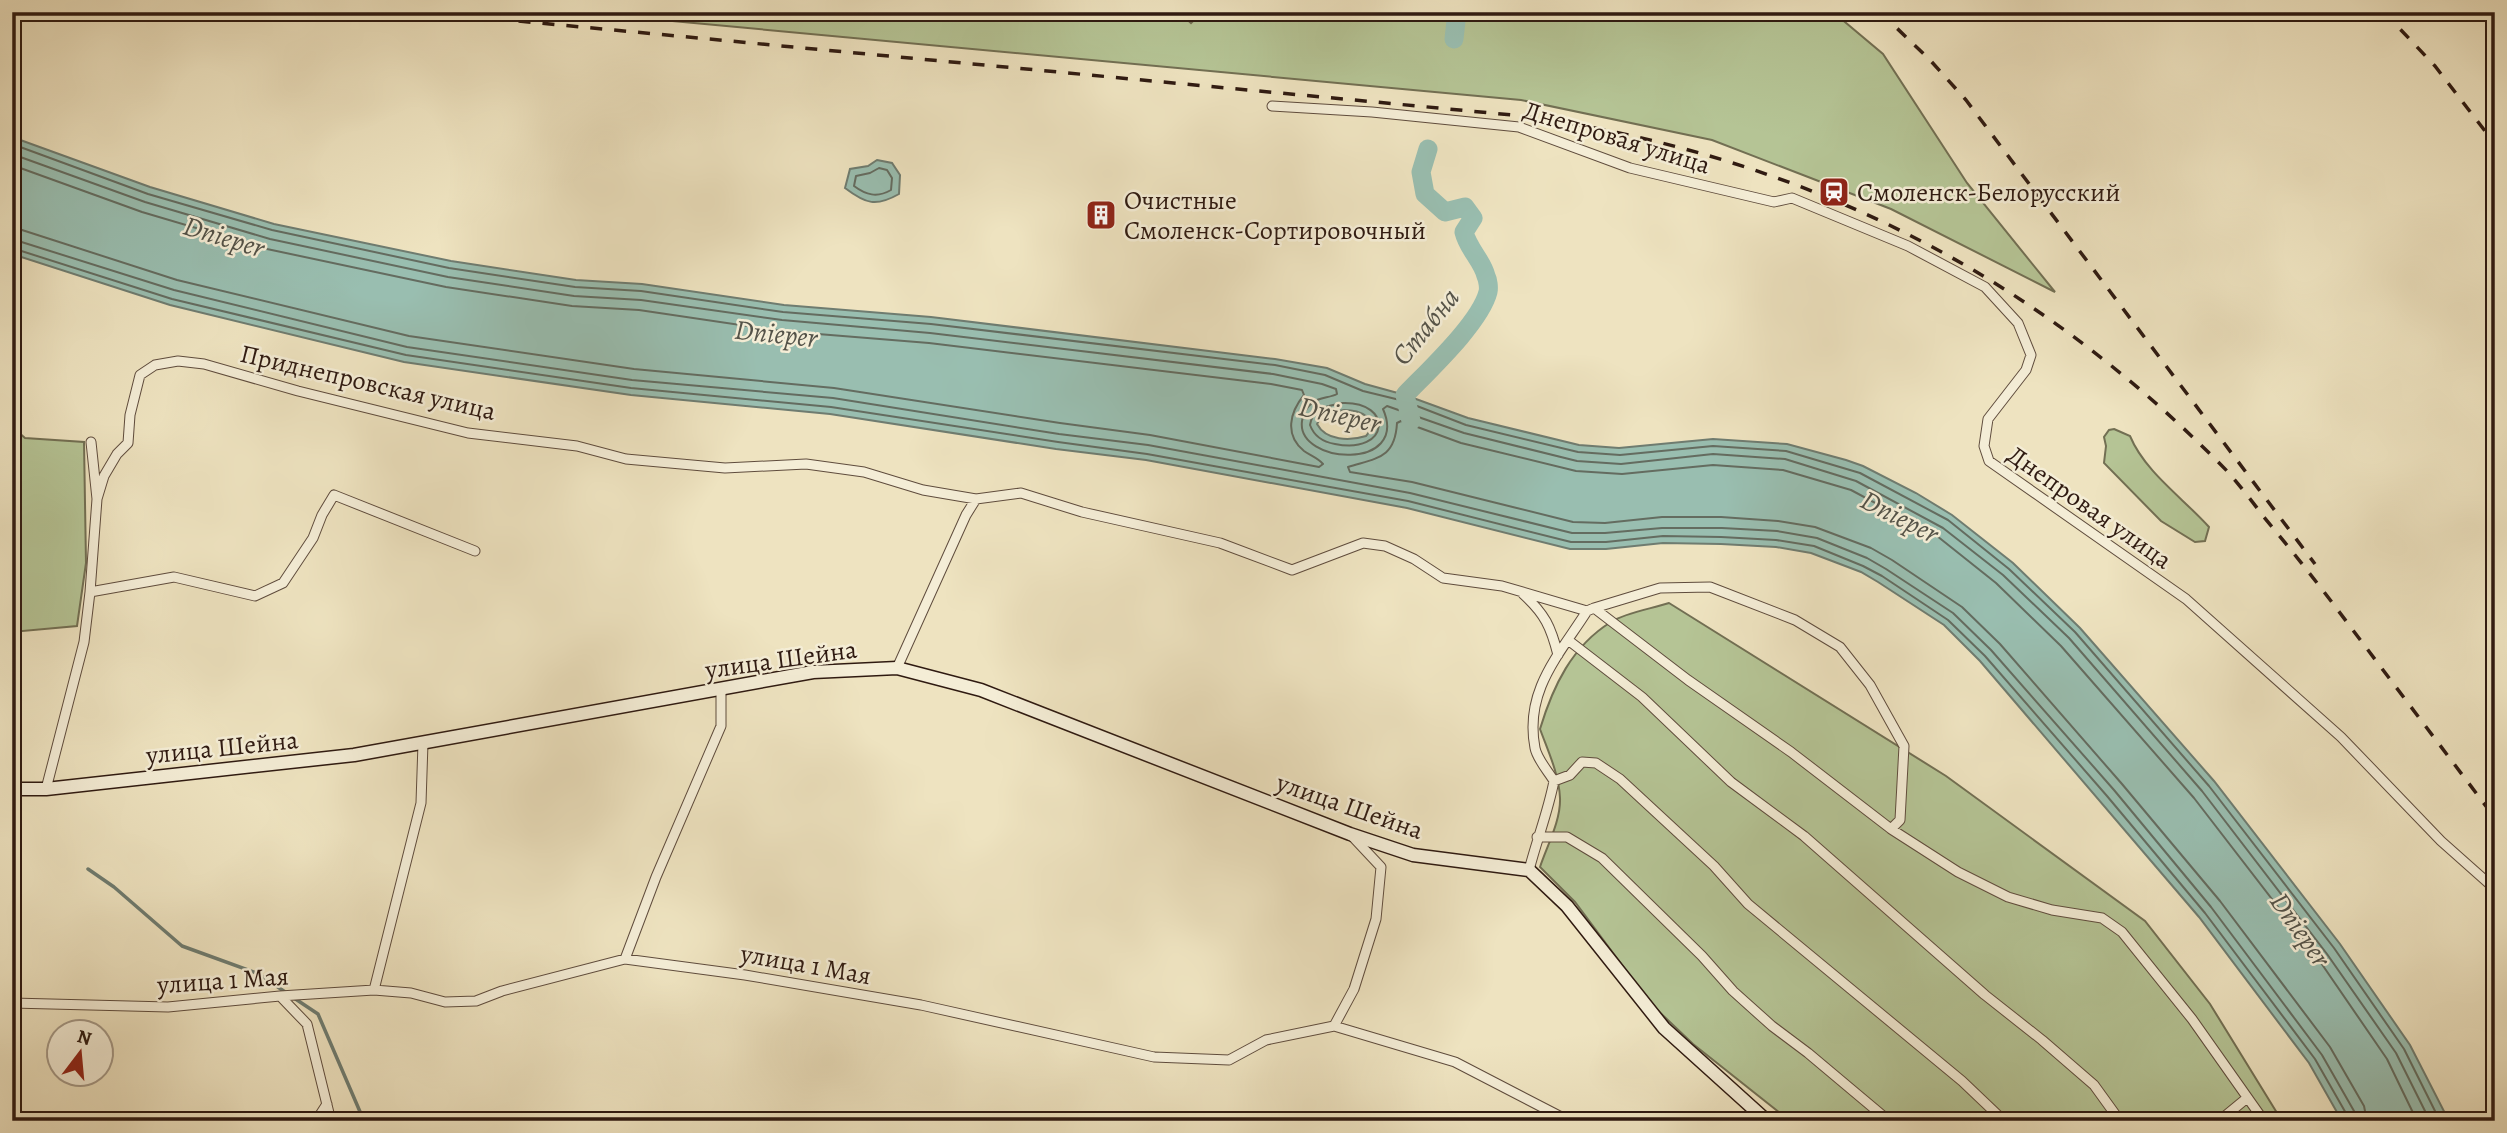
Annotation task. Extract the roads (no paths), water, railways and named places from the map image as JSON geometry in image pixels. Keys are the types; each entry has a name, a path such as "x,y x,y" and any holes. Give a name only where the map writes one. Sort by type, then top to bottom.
{"street":[{"name":"Днепровая улица","path":"1272,106 1372,112 1519,127 1630,168 1774,202 1792,198 1908,246 1985,287 2018,323 2031,355 2026,370 1988,419 1984,446 1989,461 2186,599 2341,737 2441,841 2495,889"},
{"name":"Приднепровская улица","path":"97,499 104,476 117,454 128,443 130,415 140,375 155,365 178,361 204,364 298,391 468,433 577,446 626,459 725,468 806,464 864,472 923,489 976,499 1021,493 1082,512 1220,543 1292,570 1363,543 1385,547 1414,559 1443,578 1502,586 1591,609"},
{"path":"46,789 83,642 90,592 97,499 91,442"},
{"path":"90,592 174,577 255,596 283,583 313,538 334,495 475,551"},
{"path":"897,668 966,515 976,499"},
{"path":"1767,1121 1664,1028 1567,906 1529,870 1537,837 1548,812 1554,781 1535,750 1534,701 1542,680 1591,609 1660,588 1710,587 1796,620 1840,647 1870,685 1904,746 1900,820 1891,829"},
{"path":"1522,593 1542,611 1552,630 1558,655"},
{"path":"1591,609 1791,752 1891,829 1958,872 2008,897 2052,910 2102,918 2122,932 2192,1019 2264,1121"},
{"path":"1568,640 1642,697 1731,782 1804,836 1985,995 2094,1085 2120,1121"},
{"name":"улица Шейна","path":"12,789 46,789 354,755 813,672 897,668 981,690 1350,834 1413,855 1529,870"},
{"path":"625,959 656,877 721,726 721,688"},
{"path":"374,990 421,803 423,743"},
{"path":"1554,781 1570,775 1583,762 1596,763 1620,779 1714,866 1748,904 1962,1081 2004,1121"},
{"path":"1334,1026 1354,989 1376,919 1381,867 1350,834"},
{"path":"1537,837 1567,837 1602,858 1702,956 1732,991 1889,1121"},
{"name":"улица 1 Мая","path":"12,1003 168,1007 374,990 411,993 445,1002 476,1001 502,991 625,959 745,975 921,1005 1154,1057 1229,1060 1266,1040 1334,1026 1455,1062 1569,1121"},
{"path":"280,996 307,1024 331,1121"},
{"path":"2219,1121 2247,1098"},
{"path":"317,1121 327,1104"}],"water":[{"name":"Dnieper","path":"12,137 150,187 274,224 451,261 576,280 642,284 784,305 931,317 1275,359 1327,368 1365,384 1468,418 1579,445 1619,448 1713,439 1787,444 1863,466 1952,515 2013,563 2080,628 2214,781 2340,944 2410,1045 2449,1121 2342,1121 2309,1063 2199,917 1980,661 1944,625 1878,582 1861,572 1811,553 1776,547 1663,543 1606,549 1570,549 1407,508 1146,460 830,414 631,395 404,362 170,305 12,254","holes":["1350,410 1362,413 1370,420 1370,430 1366,436 1353,439 1332,437 1317,424 1323,414"]},
{"path":"877,160 892,163 900,175 899,194 884,201 871,202 859,198 845,188 850,169 868,166"}],"waterway":[{"name":"Стабна","path":"1454,39 1457,12"},
{"name":"Стабна","path":"1411,421 1405,395 1464,332 1475,318 1488,290 1484,270 1464,232 1473,218 1465,207 1445,212 1425,194 1421,172 1428,149"},
{"path":"88,869 114,887 182,946 259,974 288,994"},
{"path":"294,998 318,1014 364,1121"}],"railway":[{"path":"423,12 1523,116 1625,134 1722,160 1816,193 1906,233 1992,281 2074,337 2153,401 2228,472 2328,597 2495,818"},
{"path":"1880,12 1930,60 1966,100 2315,564"},
{"path":"2384,12 2435,66 2495,144"}],"place":[{"name":"Смоленск-Белорусский","path":"1834,192"},
{"name":"Очистные Смоленск-Сортировочный","path":"1101,215"}]}
